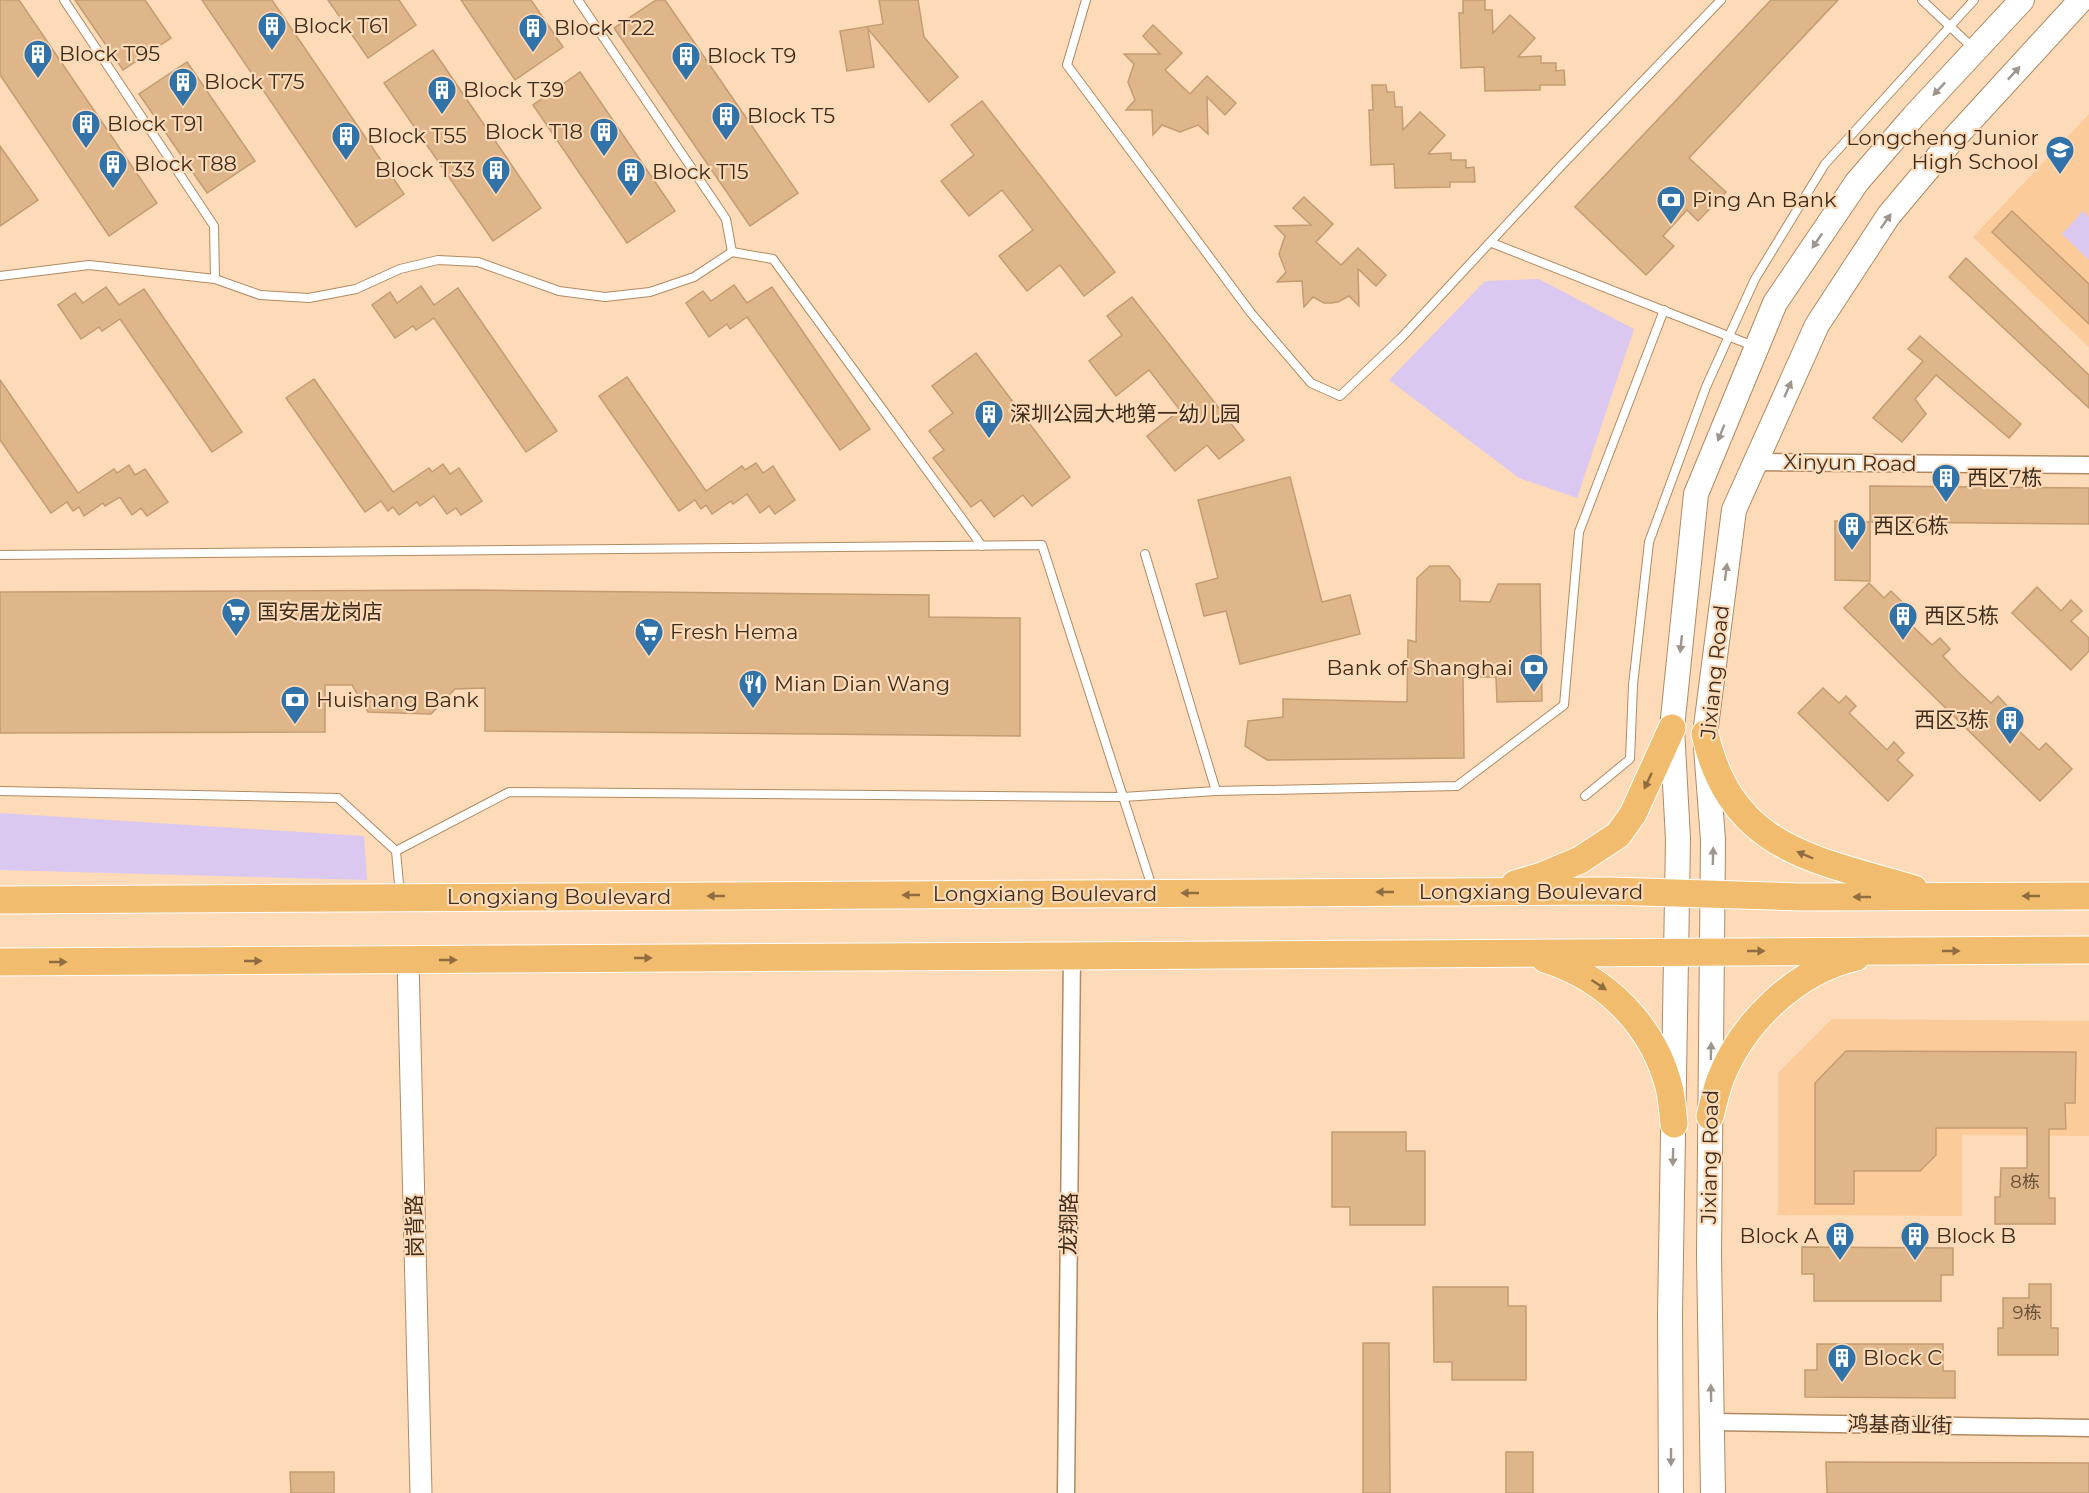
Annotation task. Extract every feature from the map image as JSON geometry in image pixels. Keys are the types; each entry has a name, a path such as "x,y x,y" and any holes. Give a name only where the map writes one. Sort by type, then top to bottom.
{"main road":[{"name":"Jixiang Road","path":"1671,1493 1670,1314 1678,893 1678,839 1672,728 1696,494 1775,303 1857,182 1914,116 2022,0"},
{"name":"Jixiang Road","path":"1713,1493 1709,1256 1713,840 1705,734 1734,510 1817,325 1889,215 1948,145 2082,0"},
{"path":"1485,892 1551,872 1580,860 1618,835 1633,814 1672,728"},
{"path":"1705,734 1713,763 1726,791 1745,815 1767,836 1806,857 1941,896"},
{"name":"Longxiang Boulevard","path":"0,900 1609,891 1801,897 2089,896"},
{"path":"0,962 2089,950"},
{"path":"1710,1116 1720,1081 1736,1048 1758,1018 1784,993 1815,973 1848,959 1884,951"},
{"path":"1484,953 1516,953 1547,959 1603,987 1627,1009 1646,1034 1661,1062 1670,1092 1674,1124"}],"street":[{"name":"Xinyun Road","path":"1756,462 2089,465"},
{"name":"龙翔路","path":"1066,1493 1072,956"},
{"name":"岗背路","path":"408,960 421,1493"},
{"name":"鸿基商业街","path":"1711,1422 2089,1428"}],"lane":[{"path":"64,0 214,226 215,279"},
{"path":"578,0 726,219 732,252"},
{"path":"1086,0 1067,65 1251,314 1311,383 1340,396 1402,337 1562,165 1721,0"},
{"path":"1922,0 1975,50"},
{"path":"1585,796 1630,759 1633,685 1649,542 1706,387 1755,279 1826,164 1974,0"},
{"path":"1491,243 1757,347"},
{"path":"0,275 89,265 215,279 260,295 309,298 356,289 400,269 438,260 478,262 559,291 605,297 650,292 694,277 732,252 773,259 982,546"},
{"path":"396,851 509,792 1123,796 1216,791 1457,786 1564,705 1579,532 1664,310"},
{"path":"0,555 1042,545 1154,894"},
{"path":"1144,554 1216,791"},
{"path":"0,791 338,798 396,851 400,898"}],"shaded area":[{"name":"Longcheng Junior High School","path":"2089,114 2089,347 1973,237"},
{"path":"2083,211 2089,217 2089,260 2062,234"},
{"path":"1539,279 1634,329 1577,498 1519,478 1389,380 1485,281"},
{"path":"0,813 364,836 367,880 0,870"},
{"path":"1832,1019 2089,1021 2089,1136 1962,1135 1962,1216 1778,1215 1778,1073"}],"building":[{"path":"0,0 19,0 157,203 109,236 0,75"},
{"path":"75,0 145,0 171,38 123,70"},
{"path":"202,0 272,0 404,194 356,227"},
{"path":"328,0 399,0 416,25 368,58"},
{"path":"461,0 531,0 563,47 515,80"},
{"path":"656,0 665,0 798,193 750,226 614,28"},
{"path":"879,0 918,0 924,37 958,77 929,102 868,29 874,67 847,71 840,31 883,24"},
{"path":"1463,0 1485,0 1485,10 1492,10 1493,33 1510,15 1535,38 1518,57 1541,56 1541,63 1556,63 1556,71 1564,70 1565,85 1540,85 1540,90 1485,91 1484,67 1461,68 1459,13 1463,13"},
{"path":"1771,0 1838,0 1689,158 1726,192 1698,221 1687,210 1663,236 1674,246 1646,275 1575,207"},
{"path":"1153,25 1182,53 1165,70 1190,94 1207,76 1236,103 1225,115 1207,97 1208,134 1198,125 1180,132 1162,125 1153,135 1152,110 1126,110 1135,100 1128,82 1134,64 1124,54 1160,54 1143,36"},
{"path":"433,50 541,208 493,241 384,83"},
{"path":"187,62 255,161 207,193 139,94"},
{"path":"580,72 675,211 627,243 533,105"},
{"path":"1372,85 1386,85 1387,92 1394,92 1395,107 1402,107 1403,130 1420,112 1445,135 1428,154 1451,153 1451,160 1466,160 1466,168 1474,167 1475,182 1450,182 1450,187 1395,188 1394,164 1371,165 1369,110 1373,110"},
{"path":"982,101 1115,272 1084,296 1060,265 1027,291 999,256 1033,230 1002,190 969,216 941,181 974,155 951,125"},
{"path":"0,146 38,200 0,226"},
{"path":"1304,197 1333,224 1316,242 1341,265 1358,248 1386,275 1376,286 1358,269 1359,306 1349,296 1331,303 1324,303 1313,297 1304,307 1302,281 1277,282 1286,272 1279,254 1285,236 1275,226 1311,225 1293,208"},
{"path":"2012,211 2089,284 2089,324 1992,232"},
{"path":"1966,258 2089,375 2089,408 1949,277"},
{"path":"734,285 747,303 772,287 870,429 840,450 747,317 730,329 727,324 709,337 686,303 703,291 711,301"},
{"path":"421,286 434,305 458,288 557,431 526,452 434,318 416,330 413,326 395,338 372,305 390,292 397,303"},
{"path":"106,287 119,305 144,289 242,432 212,452 120,319 102,331 99,327 81,339 58,305 75,293 83,303"},
{"path":"1132,297 1244,440 1219,459 1207,445 1175,471 1147,436 1180,410 1149,370 1116,396 1089,361 1122,335 1107,316"},
{"path":"1920,336 2021,424 2009,438 1936,375 1915,399 1926,414 1902,442 1873,418 1923,361 1908,349"},
{"name":"深圳公园大地第一幼儿园","path":"976,353 1070,477 1032,506 1023,495 994,517 981,500 971,507 933,458 944,450 929,431 953,413 932,386"},
{"path":"627,377 706,491 742,466 745,470 756,463 763,473 773,466 795,500 775,514 769,506 760,513 747,494 733,504 731,501 712,514 706,505 701,509 695,500 679,511 599,396"},
{"path":"314,379 393,492 429,468 432,472 443,464 450,474 459,468 482,501 461,515 456,508 447,514 434,496 420,506 417,502 399,515 393,507 388,511 381,501 365,512 286,398"},
{"path":"0,380 78,493 114,469 117,473 129,465 135,475 145,469 168,502 147,516 141,508 132,515 120,497 105,506 103,503 84,516 79,507 73,511 67,502 51,513 0,440"},
{"path":"1290,477 1322,602 1350,595 1360,634 1240,664 1226,611 1204,616 1196,584 1218,578 1198,500"},
{"name":"西区7栋","path":"1870,486 2089,488 2089,524 1870,522"},
{"name":"西区6栋","path":"1835,521 1870,522 1870,581 1835,580"},
{"path":"1430,566 1449,566 1460,580 1460,601 1490,602 1498,584 1540,584 1542,701 1497,702 1496,677 1463,677 1464,758 1267,760 1245,746 1248,721 1283,717 1283,699 1407,702 1408,640 1416,642 1417,578"},
{"path":"1869,583 1884,598 1891,591 1902,602 1895,609 1932,645 1940,638 1950,649 1943,656 1958,672 1991,703 1998,696 2008,707 2001,714 2039,750 2046,743 2072,769 2040,801 1844,608"},
{"path":"2037,587 2061,611 2071,600 2082,611 2071,621 2089,638 2089,651 2071,670 2012,613"},
{"path":"472,590 929,595 929,617 1020,618 1020,736 485,731 485,688 455,689 431,714 368,712 352,685 325,685 325,732 0,733 0,592"},
{"path":"1823,688 1839,703 1846,696 1856,706 1849,713 1887,750 1894,742 1904,753 1897,760 1913,775 1888,801 1798,713"},
{"path":"1846,1051 2076,1052 2075,1103 2065,1103 2066,1129 2049,1129 2049,1198 2055,1198 2055,1224 1995,1224 1995,1197 2000,1197 2001,1168 2027,1168 2027,1128 1936,1128 1936,1155 1920,1171 1854,1171 1854,1204 1815,1204 1815,1083"},
{"path":"1332,1132 1406,1132 1406,1151 1425,1151 1425,1225 1350,1225 1350,1207 1332,1207"},
{"path":"1802,1247 1953,1248 1953,1275 1941,1275 1941,1301 1814,1301 1814,1274 1802,1274"},
{"path":"2029,1284 2051,1284 2051,1328 2058,1328 2058,1355 1998,1355 1998,1328 2003,1328 2003,1298 2029,1298"},
{"path":"1433,1287 1508,1287 1508,1306 1526,1306 1526,1380 1452,1380 1452,1362 1434,1362"},
{"path":"1363,1343 1389,1343 1390,1493 1363,1493"},
{"path":"1817,1344 1943,1344 1943,1371 1955,1371 1955,1398 1805,1397 1805,1370 1817,1370"},
{"path":"1506,1452 1533,1452 1533,1493 1506,1493"},
{"path":"1826,1462 2089,1463 2089,1493 1827,1493"},
{"path":"290,1472 334,1472 334,1493 291,1493"}],"place":[{"name":"Block T61","path":"272,52"},
{"name":"Block T22","path":"533,54"},
{"name":"Block T95","path":"38,80"},
{"name":"Block T9","path":"686,82"},
{"name":"Block T75","path":"183,108"},
{"name":"Block T39","path":"442,116"},
{"name":"Block T5","path":"726,142"},
{"name":"Block T91","path":"86,150"},
{"name":"Block T18","path":"604,158"},
{"name":"Block T55","path":"346,162"},
{"name":"Longcheng Junior High School","path":"2060,176"},
{"name":"Block T88","path":"113,190"},
{"name":"Block T33","path":"496,196"},
{"name":"Block T15","path":"631,198"},
{"name":"Ping An Bank","path":"1671,226"},
{"name":"深圳公园大地第一幼儿园","path":"989,440"},
{"name":"西区7栋","path":"1946,504"},
{"name":"西区6栋","path":"1852,552"},
{"name":"国安居龙岗店","path":"236,638"},
{"name":"西区5栋","path":"1903,642"},
{"name":"Fresh Hema","path":"649,658"},
{"name":"Bank of Shanghai","path":"1534,694"},
{"name":"Mian Dian Wang","path":"753,710"},
{"name":"Huishang Bank","path":"295,726"},
{"name":"西区3栋","path":"2010,746"},
{"name":"Block A","path":"1840,1262"},
{"name":"Block B","path":"1915,1262"},
{"name":"Block C","path":"1842,1384"}]}
